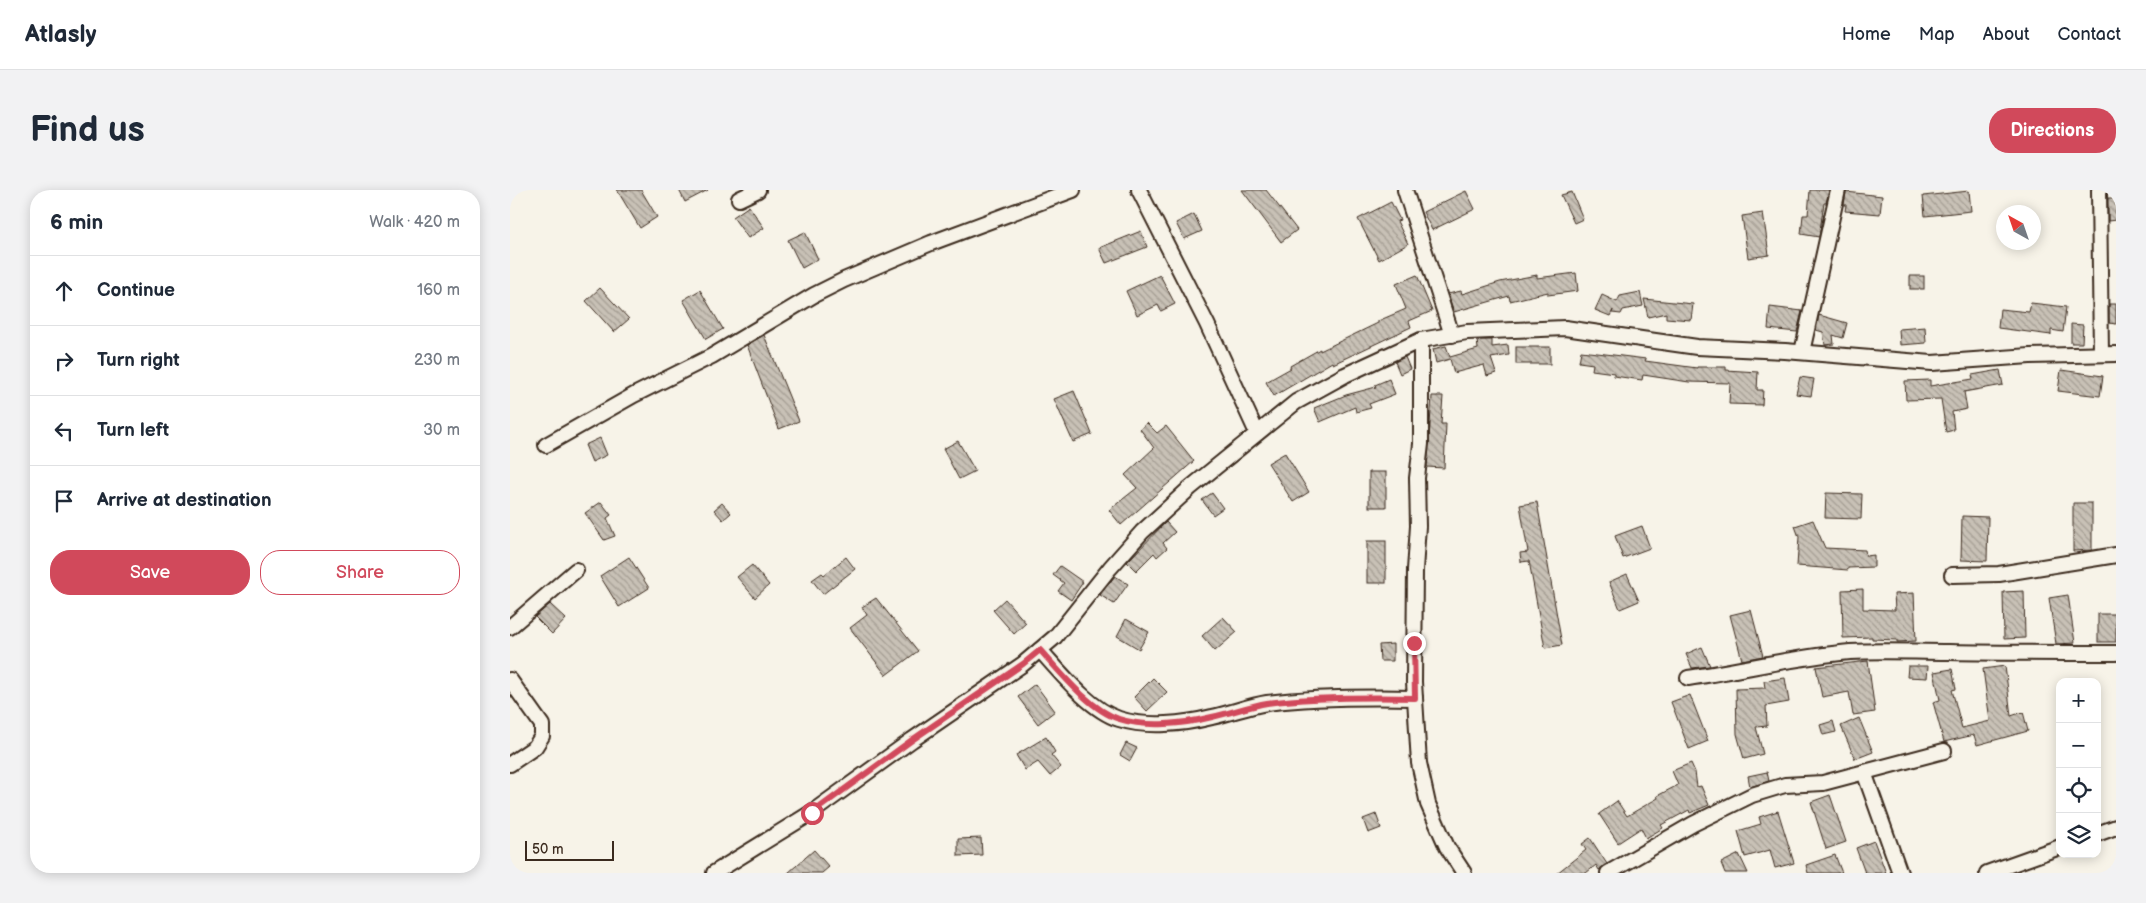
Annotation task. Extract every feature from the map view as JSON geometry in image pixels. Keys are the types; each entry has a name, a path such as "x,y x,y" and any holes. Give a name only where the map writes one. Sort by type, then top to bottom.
{"street":[{"path":"739,199 758,190"},
{"path":"546,445 634,395 712,356 844,280 931,243 1073,190"},
{"path":"1139,190 1207,324 1256,432"},
{"path":"1405,190 1452,335"},
{"path":"1802,352 1838,190"},
{"path":"2099,190 2102,354"},
{"path":"714,873 731,868 1023,664 1055,637 1110,568 1142,532 1256,432 1296,402 1317,390 1421,340 1467,332 1565,328 1697,347 1802,352 1932,363 2116,354"},
{"path":"1421,340 1421,444 1417,478 1418,526 1415,570 1415,698 1419,763 1428,804 1447,846 1464,873"},
{"path":"1952,575 1999,574 2116,555"},
{"path":"510,627 576,570"},
{"path":"1040,650 1105,714 1119,720 1141,723 1190,722 1264,704 1290,700 1337,697 1415,698"},
{"path":"1688,678 1804,657 1851,652 1898,650 2116,653"},
{"path":"510,680 542,725 542,736 535,747 510,764"},
{"path":"1608,873 1693,824 1752,795 1785,785 1823,783 1944,752"},
{"path":"1864,772 1900,873"},
{"path":"2101,833 2116,827"},
{"path":"1987,873 2056,848"}],"building":[{"path":"617,190 641,190 657,217 640,228"},
{"path":"679,190 708,190 685,202"},
{"path":"1242,190 1266,190 1297,230 1281,242"},
{"path":"1810,190 1829,190 1826,203 1824,203 1819,237 1801,234 1803,215 1808,215"},
{"path":"1466,191 1475,209 1432,230 1423,212"},
{"path":"1969,191 1971,211 1925,216 1923,196"},
{"path":"1572,192 1583,219 1574,223 1561,195"},
{"path":"1846,192 1882,196 1880,214 1845,211"},
{"path":"2108,198 2116,198 2116,220 2108,221"},
{"path":"1391,202 1400,220 1397,221 1408,244 1379,260 1358,219"},
{"path":"749,206 764,228 748,238 733,217"},
{"path":"1763,213 1769,255 1748,258 1742,216"},
{"path":"1194,214 1202,231 1184,239 1176,223"},
{"path":"1141,231 1147,247 1106,263 1099,248"},
{"path":"805,232 818,259 802,268 788,240"},
{"path":"1576,273 1578,291 1548,295 1548,292 1510,301 1509,296 1454,312 1448,294 1461,291 1462,294 1500,282 1537,275 1537,278"},
{"path":"1160,275 1175,304 1161,311 1158,305 1137,315 1126,291"},
{"path":"1417,275 1432,311 1409,321 1411,327 1333,364 1332,362 1274,396 1266,382 1291,368 1290,366 1320,349 1320,351 1378,323 1378,321 1406,309 1396,284"},
{"path":"1910,276 1924,276 1924,289 1910,289"},
{"path":"600,288 629,319 614,332 586,301"},
{"path":"700,290 723,329 706,339 683,300"},
{"path":"1640,292 1643,306 1623,310 1621,314 1612,313 1613,310 1610,316 1595,310 1602,295 1617,302 1620,296"},
{"path":"1644,299 1693,304 1691,320 1666,318 1666,313 1648,317"},
{"path":"2031,303 2066,307 2063,332 2051,330 2051,335 1998,328 2000,309 2029,312"},
{"path":"2109,304 2116,304 2116,324 2109,323"},
{"path":"1770,307 1802,311 1797,332 1768,329"},
{"path":"1819,315 1847,323 1843,338 1833,335 1834,344 1825,345 1823,332 1816,330"},
{"path":"2071,324 2083,325 2082,343 2071,343"},
{"path":"1925,327 1926,343 1900,345 1899,329"},
{"path":"764,335 799,421 779,429 747,345"},
{"path":"1477,340 1492,340 1492,347 1508,345 1509,355 1491,358 1496,373 1487,376 1484,365 1454,373 1450,359 1436,363 1433,349 1446,346 1450,357 1478,349"},
{"path":"1516,347 1550,347 1550,364 1516,364"},
{"path":"1581,351 1646,359 1645,361 1697,368 1726,367 1726,370 1758,372 1757,390 1763,390 1762,405 1729,404 1730,383 1689,382 1643,375 1642,380 1614,376 1614,373 1592,370 1593,364 1579,362"},
{"path":"1405,357 1410,369 1400,374 1395,362"},
{"path":"2000,370 2003,385 1964,392 1967,409 1952,412 1954,430 1946,432 1941,399 1906,400 1905,381 1930,380 1930,386 1973,379 1972,375"},
{"path":"2061,370 2103,376 2100,396 2058,391"},
{"path":"1800,377 1814,379 1811,396 1796,394"},
{"path":"1389,379 1395,394 1369,404 1371,408 1356,412 1355,407 1320,422 1314,408 1346,395 1376,387 1375,385"},
{"path":"1074,391 1092,434 1073,442 1054,399"},
{"path":"1432,396 1443,396 1441,424 1446,424 1444,468 1427,467"},
{"path":"1147,423 1157,433 1166,426 1194,461 1121,525 1109,510 1137,488 1125,475 1154,448 1140,429"},
{"path":"600,438 607,455 592,462 585,445"},
{"path":"958,441 975,471 959,479 943,449"},
{"path":"1285,453 1309,492 1293,502 1268,463"},
{"path":"1369,472 1386,472 1386,507 1369,507"},
{"path":"1212,493 1223,508 1213,515 1202,500"},
{"path":"1826,493 1862,494 1861,519 1825,518"},
{"path":"601,502 611,515 607,518 615,536 604,540 585,513"},
{"path":"1537,502 1562,645 1545,648 1529,561 1521,562 1520,553 1528,552 1520,505"},
{"path":"722,503 731,513 723,520 714,510"},
{"path":"2073,503 2092,503 2092,550 2073,551"},
{"path":"1962,516 1988,517 1987,561 1961,560"},
{"path":"1813,520 1825,548 1865,550 1866,556 1874,555 1874,567 1848,568 1848,570 1797,566 1799,537 1795,526"},
{"path":"1166,522 1175,532 1163,543 1167,548 1157,557 1154,553 1136,571 1127,562"},
{"path":"1642,526 1650,548 1623,558 1615,536"},
{"path":"1367,541 1386,541 1386,583 1367,583"},
{"path":"629,557 649,588 619,607 600,576"},
{"path":"846,557 855,569 823,594 812,580 822,573 824,575"},
{"path":"752,565 769,585 755,598 737,577"},
{"path":"1060,566 1083,582 1071,600 1058,591 1064,583 1053,575"},
{"path":"1627,574 1639,601 1620,609 1609,582"},
{"path":"1115,576 1128,584 1114,604 1100,595"},
{"path":"1863,589 1863,609 1895,610 1894,594 1914,593 1916,641 1897,642 1897,640 1872,639 1872,637 1843,638 1842,590"},
{"path":"2024,591 2025,638 2004,639 2003,592"},
{"path":"2068,595 2075,643 2056,644 2049,598"},
{"path":"876,598 918,651 886,675 850,628 867,615 862,607"},
{"path":"1005,599 1026,623 1014,634 993,610"},
{"path":"550,604 566,619 552,634 535,617"},
{"path":"1751,610 1763,656 1742,660 1730,615"},
{"path":"2098,614 2116,614 2116,642 2098,642"},
{"path":"1223,617 1237,632 1215,651 1202,636"},
{"path":"1126,619 1149,632 1139,649 1117,636"},
{"path":"1393,644 1393,661 1380,661 1379,645"},
{"path":"1702,647 1710,666 1692,668 1686,654"},
{"path":"1868,661 1875,712 1853,715 1849,692 1822,697 1816,667"},
{"path":"1908,666 1928,666 1927,678 1907,677"},
{"path":"2005,666 2011,716 2023,712 2028,731 1977,745 1974,735 1944,742 1933,702 1940,700 1934,672 1952,669 1956,689 1952,690 1962,728 1990,721 1983,669"},
{"path":"1153,678 1167,692 1147,711 1134,697"},
{"path":"1785,678 1789,702 1766,706 1767,726 1756,727 1763,754 1744,759 1737,734 1736,689 1765,688 1764,681"},
{"path":"1035,684 1055,711 1038,724 1018,697"},
{"path":"1690,695 1708,741 1689,749 1671,702"},
{"path":"1859,718 1873,752 1855,759 1841,726"},
{"path":"1833,721 1836,732 1823,735 1820,725"},
{"path":"1046,737 1055,752 1051,755 1061,767 1050,776 1038,762 1025,770 1016,755"},
{"path":"1126,743 1137,748 1130,761 1120,755"},
{"path":"1691,763 1695,772 1697,787 1701,786 1709,805 1690,813 1689,810 1661,825 1663,828 1646,838 1641,828 1618,843 1599,814 1617,801 1627,816 1658,798 1657,796 1678,785 1672,771"},
{"path":"1767,772 1769,781 1750,787 1748,776"},
{"path":"1830,795 1846,842 1826,849 1811,802"},
{"path":"1778,811 1794,863 1775,868 1770,850 1745,857 1738,831 1761,824 1759,817"},
{"path":"1376,814 1381,828 1368,833 1363,819"},
{"path":"981,838 982,855 958,856 958,839"},
{"path":"1590,838 1607,864 1599,870 1596,865 1586,873 1557,873 1586,850 1582,844"},
{"path":"1874,841 1886,873 1865,873 1856,848"},
{"path":"814,850 829,867 822,873 788,873"},
{"path":"1739,854 1748,873 1725,873 1721,863"},
{"path":"1835,855 1842,873 1808,873 1806,865"}],"route":[{"path":"812,813 912,740 1023,664 1040,650 1105,714 1119,720 1141,723 1168,723 1190,722 1264,704 1290,700 1337,697 1415,698 1414,643"}]}
